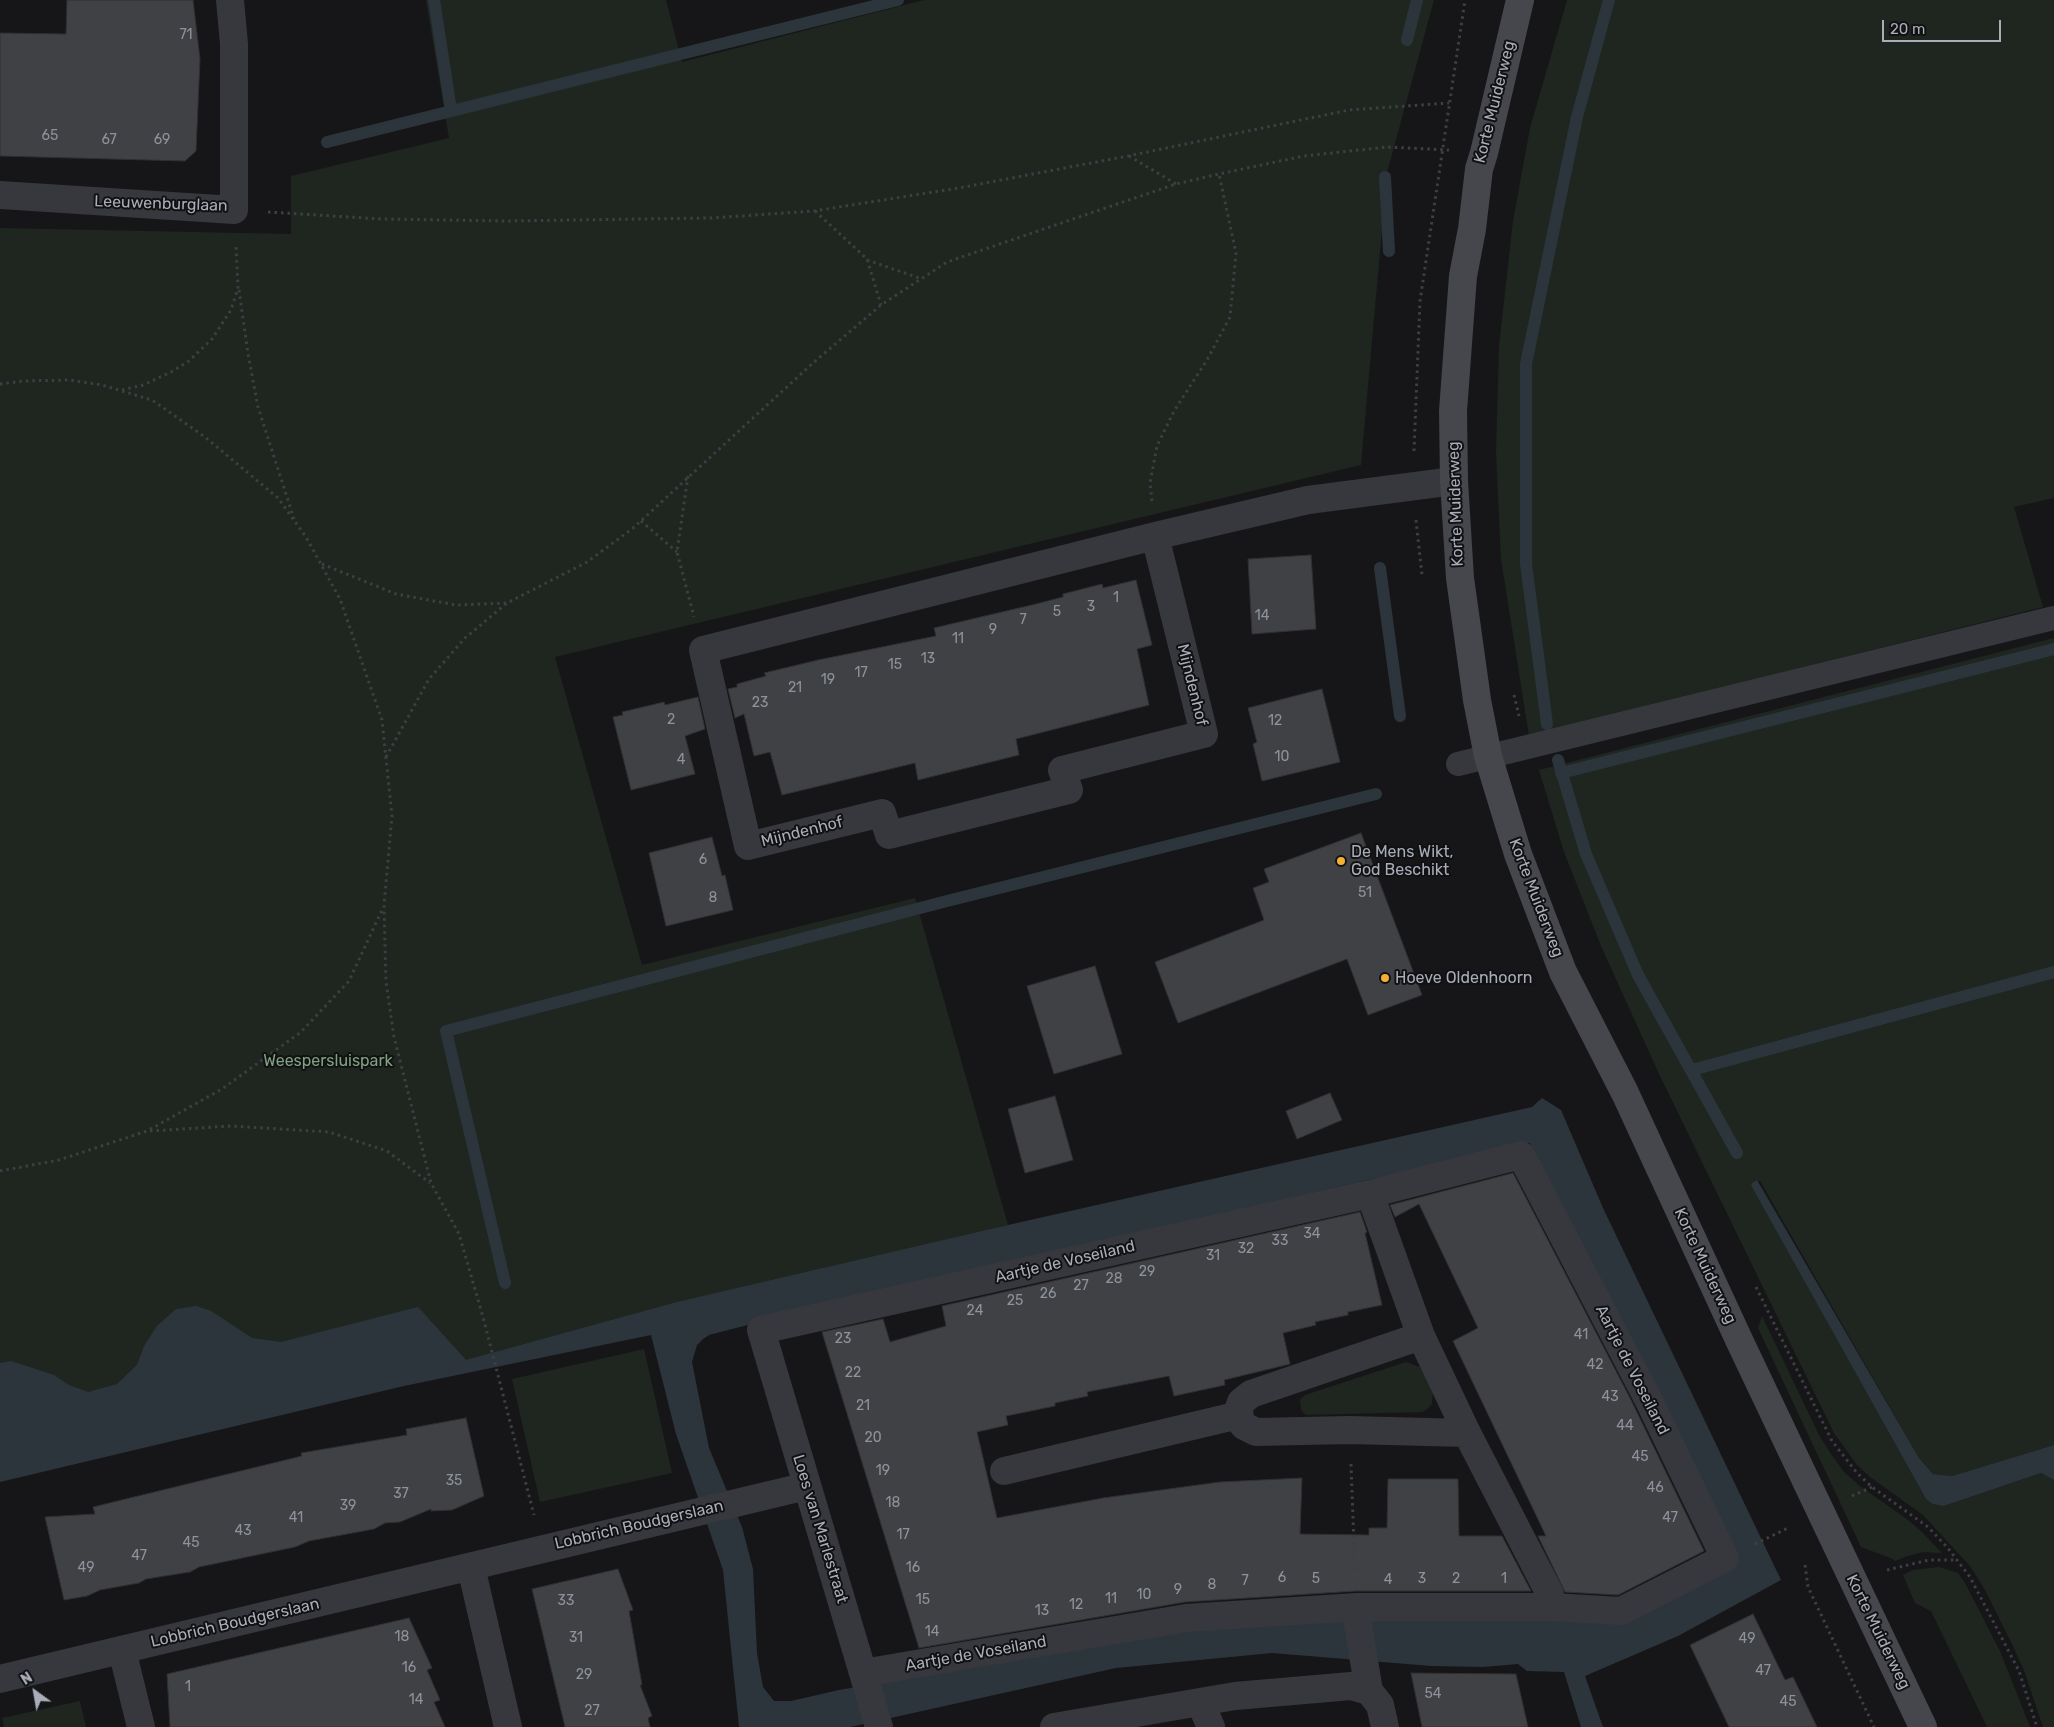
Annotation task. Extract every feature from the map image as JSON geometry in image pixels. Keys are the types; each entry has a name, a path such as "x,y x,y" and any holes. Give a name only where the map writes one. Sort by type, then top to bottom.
{"main road":[{"name":"Korte Muiderweg","path":"1520,0 1479,169 1472,229 1463,276 1453,411 1454,481 1460,578 1477,700 1488,756 1518,854 1564,972 1626,1093 1740,1342 1923,1727"}],"street":[{"name":"Leeuwenburglaan","path":"0,195 234,210 234,44 230,0"},
{"path":"703,650 1155,536 1308,500 1454,481"},
{"name":"Mijndenhof","path":"703,650 748,846 882,812 889,835 1069,790 1062,770 1204,734 1155,536"},
{"name":"Aartje de Voseiland","path":"761,1330 1370,1194 1521,1155 1649,1402 1725,1558 1621,1611 1551,1607 1356,1610 1186,1618 863,1673"},
{"path":"1370,1194 1421,1336 1467,1433 1550,1594 1551,1607"},
{"name":"Loes van Marlestraat","path":"761,1330 879,1727"},
{"path":"1421,1336 1251,1394 1241,1402 1239,1415 1244,1426 1256,1432 1350,1430 1467,1433"},
{"path":"1004,1471 1239,1415"},
{"name":"Lobbrich Boudgerslaan","path":"0,1679 807,1486"},
{"path":"471,1567 508,1727"},
{"path":"1356,1610 1368,1682 1380,1705 1385,1727"},
{"path":"122,1650 141,1727"},
{"path":"1054,1727 1235,1696 1351,1686 1368,1682"},
{"path":"1200,1702 1211,1727"}],"lane":[{"path":"1458,764 1525,746 2054,618"}],"path":[{"path":"295,522 258,406 238,288 234,210 382,219 506,221 712,218 814,211 959,188 1128,156 1349,110 1449,103"},
{"path":"386,758 429,679 465,638 507,603 587,562 641,521 688,476 881,305 954,259 1176,184 1304,156 1387,147 1484,153"},
{"path":"1128,156 1176,184"},
{"path":"1155,536 1150,483 1157,446 1174,411 1207,360 1230,318 1236,253 1219,174"},
{"path":"814,211 867,259 922,279"},
{"path":"867,259 881,305"},
{"path":"122,390 143,385 171,372 189,360 212,339 231,310 238,288"},
{"path":"0,384 24,381 69,380 122,390 152,400 206,437 278,498 321,564 340,599 382,720 392,816 384,905 386,982 394,1037 431,1183 459,1234 483,1317 542,1548"},
{"path":"688,476 677,552 703,650"},
{"path":"641,521 677,552"},
{"path":"321,564 396,594 456,604 507,603"},
{"path":"1513,690 1525,746"},
{"path":"0,1171 59,1160 147,1131 222,1089 301,1032 350,981 384,905"},
{"path":"147,1131 231,1126 329,1132 387,1151 431,1183"},
{"path":"1754,1284 1832,1441 1872,1487 1928,1527 1953,1554 1970,1577 2019,1672 2037,1727"},
{"path":"1350,1430 1356,1610"},
{"path":"1791,1526 1794,1533"},
{"path":"1767,1538 1774,1535"},
{"path":"1805,1563 1808,1587 1874,1727"}],"green space":[{"name":"Weespersluispark","path":"426,0 666,0 682,62 924,0 1434,0 1387,173 1361,465 555,657 642,965 915,898 1008,1225 999,1227 1004,1247 0,1471 0,228 291,234 291,176 449,138"},
{"path":"1567,0 2054,0 2054,498 2014,507 2043,607 1529,736 1501,559 1496,453 1499,346 1513,221 1530,128"},
{"path":"2054,638 2054,1445 1952,1476 1933,1474 1919,1458 1760,1181 1751,1184 1926,1499 1944,1506 2041,1473 2054,1480 2054,1727 2043,1727 2025,1673 2012,1644 1985,1590 1970,1566 1923,1515 1870,1477 1857,1465 1834,1433 1660,1076 1601,946 1564,852 1539,770"},
{"path":"1762,1316 1819,1435 1844,1472 1860,1486 1908,1520 1942,1553 1923,1552 1895,1561 1861,1547 1758,1328"},
{"path":"644,1349 672,1473 540,1502 512,1379"},
{"path":"1406,1362 1420,1367 1433,1390 1432,1404 1422,1412 1306,1415 1301,1410 1300,1400 1305,1395"},
{"path":"1939,1567 1958,1573 1964,1581 2000,1651 2030,1727 1987,1727 1931,1611 1915,1603 1903,1575 1913,1570"},
{"path":"80,1701 86,1727 4,1727 2,1718"}],"shaded area":[{"path":"1542,1098 1561,1110 1603,1208 1781,1580 1678,1636 1585,1676 1603,1727 1581,1727 1564,1672 1527,1671 1518,1664 1483,1667 1431,1666 1272,1653 1116,1668 850,1727 739,1727 723,1570 676,1434 651,1335 404,1386 0,1482 0,1363 11,1361 54,1375 69,1385 88,1392 117,1384 137,1365 144,1346 157,1326 176,1309 196,1306 211,1311 252,1338 281,1342 418,1307 466,1360 677,1302 1532,1107","holes":["1530,1143 1734,1561 1615,1620 1266,1618 839,1690 791,1701 774,1701 763,1687 757,1653 753,1569 742,1527 709,1448 692,1362 697,1345 709,1335 852,1298"]},
{"path":"1757,1180 1919,1458 1933,1474 1952,1476 2054,1445 2054,1480 2041,1473 1944,1506 1933,1504 1926,1499 1752,1187 1751,1184"}],"building":[{"path":"67,0 193,0 200,59 196,151 185,161 0,156 0,33 66,34"},
{"path":"1311,555 1316,629 1252,634 1248,559"},
{"path":"1136,580 1152,645 1137,649 1149,705 1016,739 1019,755 918,780 915,763 782,795 770,752 754,756 744,714 735,718 728,689 737,687 737,684 766,676 764,673 936,636 934,628 1063,597 1063,594 1102,584 1103,588"},
{"path":"1322,689 1340,762 1262,781 1253,744 1257,742 1248,708"},
{"path":"698,697 705,729 685,736 695,774 631,790 613,717 623,715 622,712 664,702 665,705"},
{"path":"1361,833 1422,995 1368,1015 1347,959 1178,1023 1155,962 1264,920 1253,888 1269,882 1264,869"},
{"path":"712,837 722,876 725,875 733,910 666,926 649,853"},
{"path":"1095,966 1122,1054 1054,1074 1027,986"},
{"path":"1330,1093 1342,1120 1297,1139 1286,1111"},
{"path":"1055,1096 1073,1160 1025,1173 1008,1109"},
{"path":"1513,1173 1631,1400 1704,1551 1618,1595 1565,1592 1538,1536 1546,1536 1453,1341 1478,1328 1419,1204 1395,1217 1390,1205"},
{"path":"1360,1212 1367,1232 1365,1233 1382,1305 1348,1312 1348,1315 1315,1322 1316,1325 1283,1333 1290,1364 1224,1380 1225,1385 1174,1396 1169,1376 1087,1392 1088,1396 1055,1403 1055,1406 1006,1416 1008,1425 977,1432 997,1518 1103,1498 1220,1482 1302,1478 1300,1534 1369,1535 1369,1528 1387,1528 1388,1479 1458,1479 1459,1536 1502,1536 1531,1591 1356,1591 1185,1602 919,1648 822,1332 883,1319 890,1342 946,1326 942,1306"},
{"path":"466,1418 484,1496 452,1510 431,1511 431,1509 400,1522 385,1523 374,1529 309,1541 295,1547 199,1567 190,1572 146,1579 139,1583 100,1590 87,1596 64,1600 45,1517 95,1514 93,1507 302,1456 301,1453 407,1435 406,1429"},
{"path":"618,1569 633,1610 629,1611 642,1685 640,1685 652,1716 648,1718 650,1727 565,1727 532,1589"},
{"path":"1753,1614 1785,1680 1793,1677 1817,1727 1729,1727 1690,1645"},
{"path":"409,1618 432,1668 427,1670 440,1700 434,1702 445,1727 170,1727 167,1674"},
{"path":"1411,1673 1516,1674 1528,1727 1422,1727"}],"waterway":[{"path":"434,0 451,110"},
{"path":"327,142 898,0"},
{"path":"1407,40 1417,0"},
{"path":"1547,724 1526,564 1526,364 1577,117 1609,0"},
{"path":"1385,177 1389,251"},
{"path":"1380,568 1400,716"},
{"path":"1561,773 2054,649"},
{"path":"1558,760 1586,854 1638,975 1737,1153"},
{"path":"505,1283 446,1031 951,900 1376,794"},
{"path":"1692,1070 2054,972"}],"place":[{"name":"De Mens Wikt, God Beschikt","path":"1341,861"},
{"name":"Hoeve Oldenhoorn","path":"1385,978"}]}
